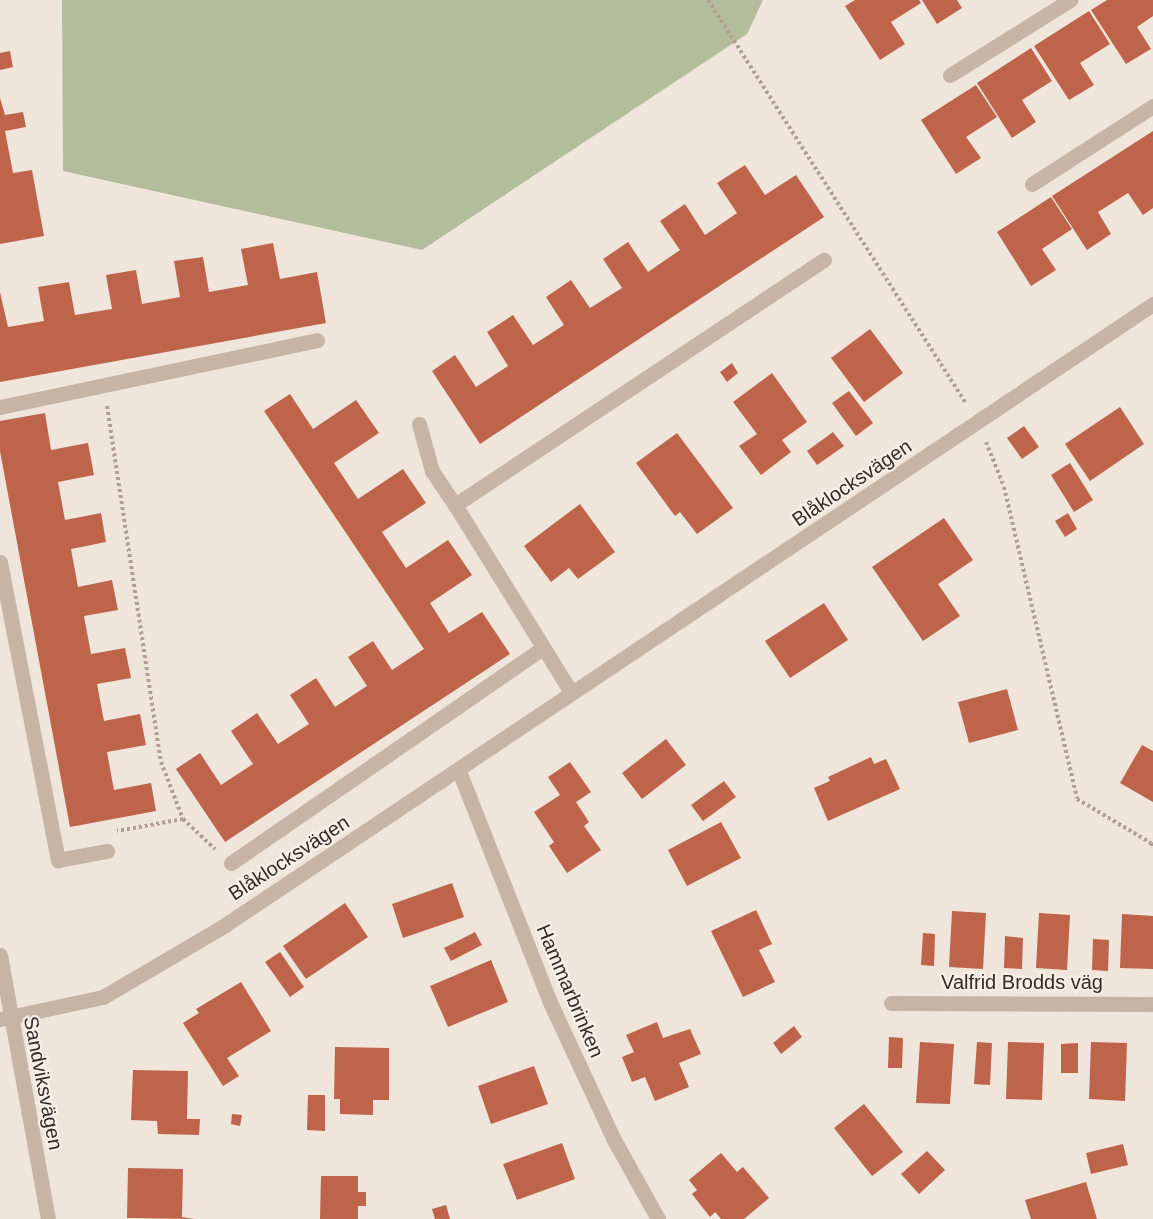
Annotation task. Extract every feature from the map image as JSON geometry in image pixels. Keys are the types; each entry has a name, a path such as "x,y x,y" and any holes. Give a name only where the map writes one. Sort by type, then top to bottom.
{"street":[{"path":"950,75 1070,0"},
{"path":"1032,184 1153,106"},
{"path":"455,505 824,260"},
{"name":"Blåklocksvägen","path":"5,1018 103,997 225,925 459,771 571,692 978,423 1153,304"},
{"path":"0,407 317,340"},
{"path":"419,424 432,471 571,692"},
{"path":"0,562 58,860 107,851"},
{"path":"231,863 543,648"},
{"name":"Hammarbrinken","path":"459,771 549,1000 613,1138 658,1219"},
{"name":"Sandviksvägen","path":"0,955 5,1018 48,1219"},
{"name":"Valfrid Brodds väg","path":"891,1003 1153,1004"}],"path":[{"path":"708,0 978,423 1004,487 1077,799 1151,843 1153,848"},
{"path":"104,385 161,762 183,819 231,863"},
{"path":"107,851 111,832 183,819"}],"green space":[{"path":"62,0 763,0 747,34 422,250 63,171"}],"building":[{"path":"855,0 919,0 921,3 891,22 905,44 880,60 845,6"},
{"path":"922,0 957,0 962,8 937,24"},
{"path":"1107,0 1153,0 1153,16 1137,27 1151,49 1126,64 1091,10"},
{"path":"1089,11 1110,44 1080,63 1094,85 1069,100 1034,46"},
{"path":"1031,48 1052,81 1022,100 1036,122 1012,138 977,83"},
{"path":"10,51 13,67 0,70 0,53"},
{"path":"976,85 997,117 966,137 981,158 956,174 921,120"},
{"path":"0,98 5,115 23,112 26,127 5,131 13,173 32,170 44,236 0,244"},
{"path":"1153,131 1153,208 1143,215 1128,193 1098,212 1111,234 1087,250 1052,196"},
{"path":"745,165 765,195 796,175 824,217 480,444 432,371 455,355 476,387 508,366 487,332 513,315 533,345 564,325 546,297 571,280 590,308 622,288 603,259 628,242 648,272 680,250 660,221 685,204 705,235 737,213 717,183"},
{"path":"1051,197 1072,229 1042,249 1056,270 1031,286 997,232"},
{"path":"273,243 280,279 317,272 326,323 0,382 0,292 8,327 44,321 38,287 69,282 75,315 112,309 106,275 136,270 142,304 180,297 174,261 203,257 209,292 248,285 241,249"},
{"path":"870,329 903,373 864,402 831,358"},
{"path":"732,363 738,373 727,382 720,372"},
{"path":"772,373 807,422 782,440 791,452 761,475 739,446 757,434 733,402"},
{"path":"849,391 873,423 856,436 832,403"},
{"path":"290,394 313,429 356,400 379,433 334,463 358,499 403,469 426,503 382,532 406,568 448,540 472,575 430,603 449,633 482,612 510,654 225,842 176,769 200,753 221,785 253,764 231,731 257,713 278,744 309,724 290,695 316,678 335,707 367,686 348,657 373,641 392,670 424,649 264,411"},
{"path":"1120,407 1144,444 1090,481 1065,444"},
{"path":"45,413 51,450 88,443 94,475 58,482 65,520 101,513 106,542 71,549 78,587 112,580 118,610 84,616 91,654 125,648 131,678 97,684 104,721 140,714 146,745 107,752 114,790 151,783 156,811 70,827 0,451 0,421"},
{"path":"1024,426 1039,447 1022,459 1007,438"},
{"path":"833,432 844,446 817,465 807,451"},
{"path":"677,433 733,508 697,534 680,512 675,516 636,463"},
{"path":"1070,463 1093,500 1074,512 1051,475"},
{"path":"580,504 615,552 578,579 569,568 551,582 524,546"},
{"path":"1068,513 1077,529 1065,537 1055,521"},
{"path":"944,518 973,560 938,584 960,616 923,641 872,567"},
{"path":"824,603 848,640 790,678 765,641"},
{"path":"1007,689 1018,730 969,743 958,702"},
{"path":"666,739 686,765 642,799 622,773"},
{"path":"1142,745 1153,751 1153,802 1120,783"},
{"path":"871,757 874,764 886,759 900,789 828,821 814,788 830,781 828,777"},
{"path":"570,762 591,792 576,802 589,822 584,826 601,850 567,873 549,846 554,842 534,812 560,795 548,777"},
{"path":"724,781 736,797 703,821 691,805"},
{"path":"721,822 741,858 687,886 668,850"},
{"path":"452,883 464,917 403,938 392,904"},
{"path":"345,903 368,937 306,979 283,946"},
{"path":"756,910 772,944 759,950 775,982 743,997 711,931"},
{"path":"952,911 986,913 983,969 949,967"},
{"path":"1039,913 1070,915 1067,970 1036,968"},
{"path":"1122,914 1153,916 1153,969 1120,968"},
{"path":"475,932 482,945 451,961 444,948"},
{"path":"923,933 935,934 934,966 921,965"},
{"path":"1005,936 1023,938 1022,969 1004,968"},
{"path":"1093,939 1109,940 1108,971 1092,970"},
{"path":"280,952 304,987 290,997 265,962"},
{"path":"491,960 508,1002 448,1027 430,986"},
{"path":"241,982 271,1031 227,1058 239,1076 223,1086 183,1023 199,1013 196,1009"},
{"path":"657,1022 663,1038 690,1029 701,1054 679,1063 689,1087 655,1101 645,1077 632,1082 622,1057 634,1052 626,1035"},
{"path":"794,1026 802,1037 781,1054 773,1043"},
{"path":"889,1037 903,1038 902,1068 888,1068"},
{"path":"920,1042 954,1044 950,1104 916,1103"},
{"path":"977,1042 992,1043 990,1085 974,1084"},
{"path":"1008,1042 1044,1043 1042,1100 1006,1099"},
{"path":"1091,1042 1127,1043 1125,1101 1089,1099"},
{"path":"1078,1043 1078,1073 1061,1073 1061,1044"},
{"path":"335,1047 389,1048 389,1100 373,1100 373,1115 340,1114 340,1099 334,1099"},
{"path":"534,1066 548,1104 491,1124 478,1086"},
{"path":"133,1070 188,1071 187,1119 200,1119 199,1135 158,1134 157,1121 131,1120"},
{"path":"308,1095 325,1095 325,1131 307,1130"},
{"path":"864,1104 903,1152 872,1176 834,1128"},
{"path":"232,1114 242,1115 240,1126 231,1124"},
{"path":"562,1143 575,1179 517,1200 503,1164"},
{"path":"1123,1144 1128,1165 1091,1174 1086,1153"},
{"path":"927,1151 945,1170 919,1194 901,1174"},
{"path":"721,1153 737,1172 743,1167 769,1198 744,1219 721,1219 715,1212 710,1217 692,1194 697,1190 689,1180"},
{"path":"128,1168 183,1169 182,1217 195,1219 127,1218"},
{"path":"321,1176 358,1176 358,1192 366,1192 366,1206 358,1206 358,1219 320,1219"},
{"path":"1086,1182 1097,1219 1031,1219 1025,1200"},
{"path":"446,1205 450,1219 435,1219 432,1209"}]}
